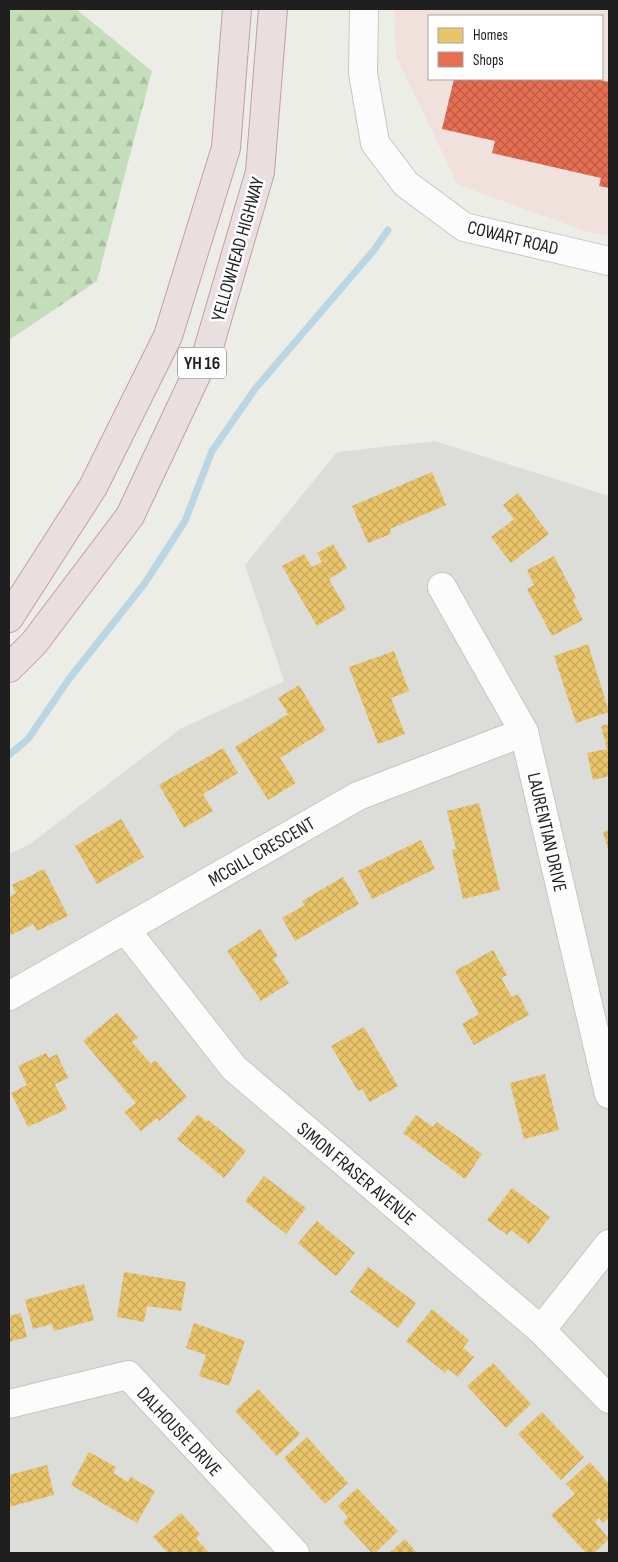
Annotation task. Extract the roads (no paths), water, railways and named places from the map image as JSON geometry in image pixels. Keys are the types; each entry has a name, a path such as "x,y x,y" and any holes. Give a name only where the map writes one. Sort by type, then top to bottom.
{"highway":[{"name":"YELLOWHEAD HIGHWAY","path":"9,618 94,487 168,336 226,148 237,9"},
{"name":"YELLOWHEAD HIGHWAY","path":"9,668 34,643 130,516 208,350 260,172 273,9"}],"street":[{"name":"COWART ROAD","path":"364,9 362,73 375,143 406,184 464,227 609,261"},
{"name":"LAURENTIAN DRIVE","path":"442,587 524,732 609,1094"},
{"name":"MCGILL CRESCENT","path":"9,996 358,796 524,732"},
{"name":"SIMON FRASER AVENUE","path":"125,929 234,1068 541,1330 609,1399"},
{"path":"541,1330 609,1244"},
{"name":"DALHOUSIE DRIVE","path":"9,1404 128,1375 295,1553"}],"waterway":[{"path":"9,755 28,739 69,679 145,583 185,521 212,451 255,389 374,250 388,230"}]}
